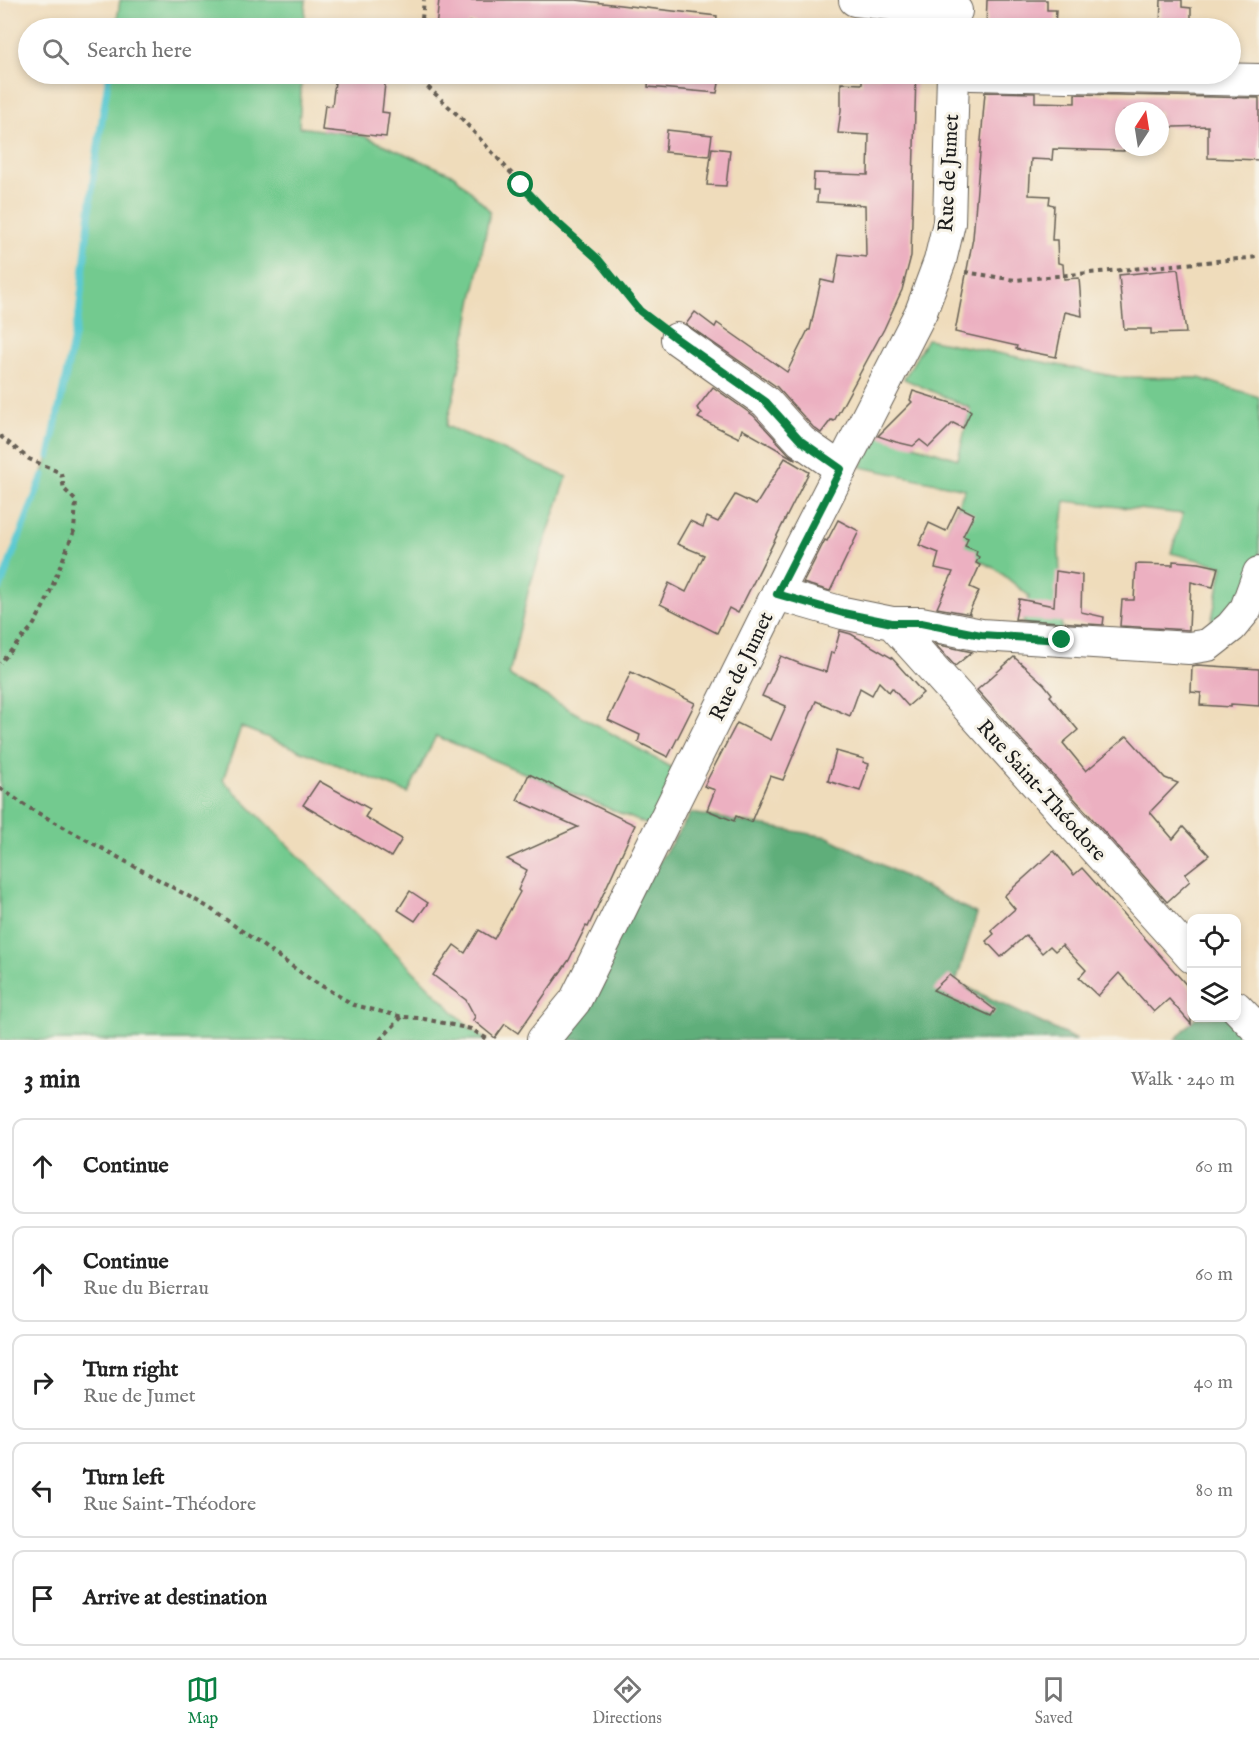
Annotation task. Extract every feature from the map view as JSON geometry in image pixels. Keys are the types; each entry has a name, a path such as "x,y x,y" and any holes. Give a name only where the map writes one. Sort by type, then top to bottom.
{"street":[{"path":"855,0 956,13"},
{"path":"1241,80 1259,80"},
{"name":"Rue de Jumet","path":"543,1040 575,1001 777,594 921,312 950,223 953,84"},
{"path":"677,339 766,402 801,441 841,469"},
{"path":"777,594 843,613 892,623 921,623 981,635 1189,648 1208,645 1231,627 1246,609 1259,573"},
{"name":"Rue Saint-Théodore","path":"892,623 1187,953"},
{"path":"1241,1012 1259,1030"}],"path":[{"path":"422,18 424,0"},
{"path":"425,84 461,118 552,218 598,259 640,311 677,339"},
{"path":"937,268 1015,280 1259,257"},
{"path":"0,436 28,459 61,473 64,489 76,501 74,531 46,602 33,626 0,663"},
{"path":"0,788 29,808 208,907 310,979 354,1005 403,1017 420,1018 471,1029 489,1040"},
{"path":"380,1040 403,1017"}],"green space":[{"path":"120,0 306,0 305,18 117,18"},
{"path":"107,84 301,84 299,127 364,136 454,175 490,211 446,426 567,477 529,588 509,675 686,776 660,830 436,736 408,793 241,727 223,780 471,1029 487,1040 0,1040 0,588 49,456 79,313 94,172"},
{"path":"927,339 1118,377 1199,378 1259,397 1259,569 1209,633 1223,566 1171,553 1183,514 1065,501 1059,547 1062,640 1023,623 1029,596 996,569 942,542 965,489 861,467 876,433 958,459 970,408 904,379"},
{"path":"691,813 828,837 977,914 956,982 1077,1040 542,1040"},
{"path":"1191,1022 1241,1022 1259,1040 1175,1040"}],"building":[{"path":"439,0 576,0 717,16 717,18 437,18"},
{"path":"987,0 1047,0 1047,10 1056,10 1056,18 986,18"},
{"path":"1161,0 1182,0 1182,7 1191,8 1191,18 1160,18"},
{"path":"335,84 385,84 382,112 389,113 386,137 322,130 325,105 332,106"},
{"path":"648,84 719,84 717,93 648,87"},
{"path":"841,84 916,84 911,256 902,290 884,329 834,421 831,420 821,433 777,387 686,324 695,312 715,327 717,323 787,372 810,330 821,280 834,283 839,254 866,257 865,205 817,202 818,190 813,190 814,173 868,175 869,135 838,133"},
{"path":"985,92 1035,93 1035,102 1075,103 1075,94 1259,98 1259,160 1208,158 1208,126 1169,127 1169,102 1115,102 1115,151 1053,149 1052,160 1031,159 1029,195 1050,196 1049,204 1054,205 1052,240 1057,240 1058,263 1063,264 1064,279 1079,278 1082,316 1065,312 1056,357 1016,349 1017,346 955,332 973,238"},
{"path":"667,130 712,135 709,156 665,152"},
{"path":"712,148 730,150 726,186 707,185"},
{"path":"1178,269 1186,333 1151,334 1151,329 1124,329 1119,275"},
{"path":"713,387 754,416 796,460 742,429 739,438 698,418 702,413 697,408"},
{"path":"913,391 967,408 971,411 963,428 953,423 929,447 920,440 913,446 878,436 912,402 910,400"},
{"path":"785,458 809,472 738,613 729,608 717,633 660,604 669,583 686,592 704,555 677,544 690,521 703,527 707,517 718,522 735,495 756,505"},
{"path":"958,506 974,514 963,536 968,538 965,546 977,551 976,555 979,557 976,563 980,565 970,587 979,591 970,614 937,608 953,572 935,568 939,553 919,545 929,523 946,531"},
{"path":"838,520 859,531 830,591 803,583 825,540 827,541"},
{"path":"1173,561 1218,567 1213,587 1191,582 1189,630 1120,626 1122,600 1134,600 1136,564 1173,565"},
{"path":"1056,571 1082,575 1081,612 1104,617 1103,625 1015,619 1019,599 1054,606"},
{"path":"840,631 851,634 892,658 923,693 908,706 892,688 889,692 879,682 872,695 860,688 850,716 816,701 783,780 770,776 751,822 736,816 734,821 707,810 715,790 704,786 737,723 771,740 786,706 762,696 781,656 826,672"},
{"path":"935,644 972,652 955,666"},
{"path":"1014,657 1044,684 1052,694 1050,696 1078,730 1063,743 1086,771 1127,736 1165,778 1178,783 1150,812 1173,839 1183,827 1209,855 1185,874 1190,881 1167,902 977,690"},
{"path":"1192,666 1259,669 1259,706 1200,705 1201,693 1191,692"},
{"path":"631,672 695,703 668,757 638,742 640,735 608,720"},
{"path":"836,751 864,759 863,762 869,764 860,791 828,781"},
{"path":"529,774 635,825 588,927 586,926 569,960 518,1033 505,1024 495,1038 473,1020 475,1017 466,1000 433,975 454,945 465,953 479,930 494,939 520,892 518,890 527,870 507,859 578,827 517,800"},
{"path":"319,781 370,809 365,817 402,839 391,857 303,805"},
{"path":"1054,851 1074,875 1082,868 1187,986 1187,1019 1169,999 1154,1012 1119,973 1098,996 1079,978 1086,970 1062,945 1055,951 1050,946 1042,953 1026,935 1001,957 986,941 994,934 991,930 1015,909 1004,896"},
{"path":"410,891 428,903 415,921 398,910"},
{"path":"949,975 995,1010 991,1016 933,990"}],"waterway":[{"path":"49,456 79,313 94,172 107,84"},
{"path":"0,588 43,475"}],"route":[{"path":"521,185 552,218 598,259 640,311 766,402 801,441 841,469 777,594 843,613 892,623 921,623 981,635 1062,640"}]}
